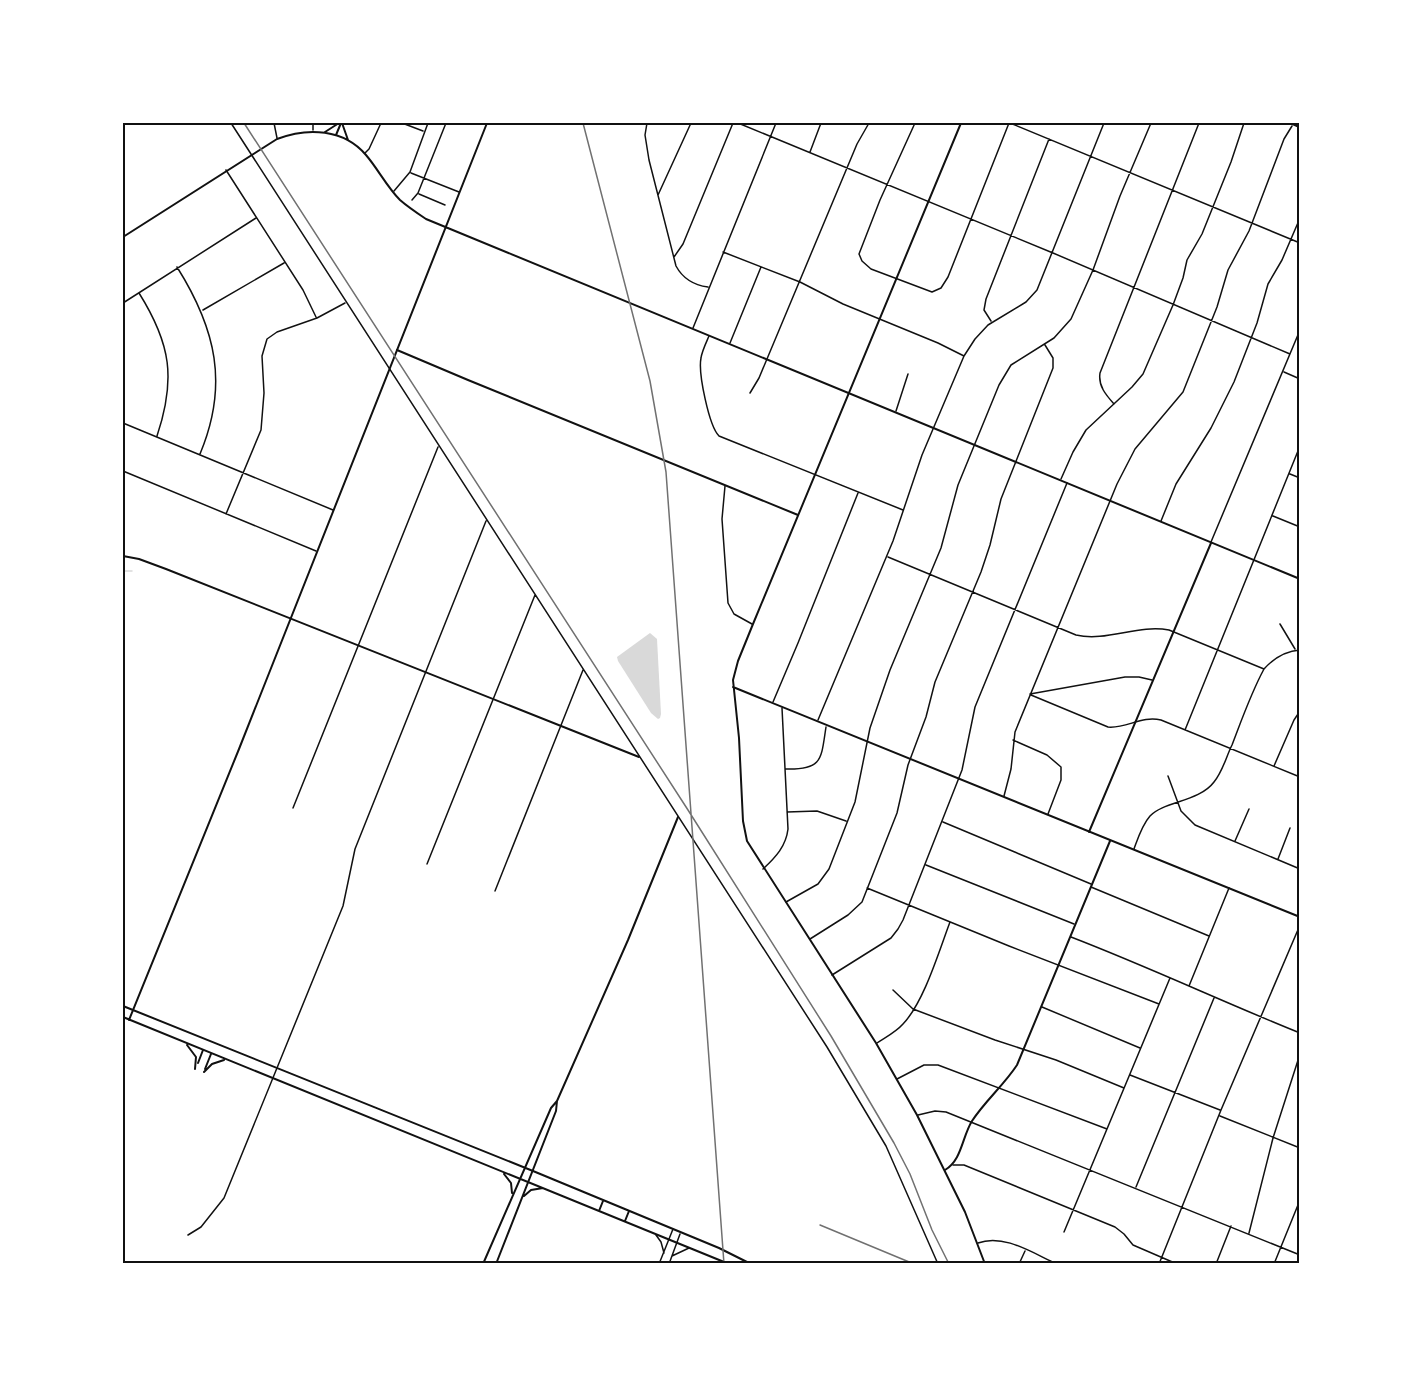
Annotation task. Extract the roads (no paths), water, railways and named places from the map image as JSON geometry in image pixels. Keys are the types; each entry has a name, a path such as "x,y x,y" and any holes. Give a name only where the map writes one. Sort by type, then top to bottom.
{"main road":[{"path":"325,132 341,123"},
{"path":"336,135 341,123"},
{"path":"341,123 348,140"},
{"path":"129,1020 318,552 487,123"},
{"path":"961,123 753,624 735,670 733,687 739,738 744,833 752,852 897,1079 945,1170 985,1264"},
{"path":"1292,123 1300,127"},
{"path":"123,237 251,153 277,139 296,132 313,131 336,135 348,140 364,153 393,192 413,211 445,227 1300,579"},
{"path":"397,350 798,514"},
{"path":"1089,832 1211,543"},
{"path":"123,556 139,559 639,757"},
{"path":"733,687 1300,917"},
{"path":"483,1264 624,948 678,818"},
{"path":"945,1170 953,1165 971,1122 1017,1065 1111,840"},
{"path":"123,1006 681,1232 751,1264"},
{"path":"123,1017 729,1264"},
{"path":"185,1043 196,1058 195,1069 203,1050"},
{"path":"212,1054 204,1072 215,1063 227,1060"},
{"path":"496,1264 556,1111 557,1101"},
{"path":"499,1170 508,1179 512,1195"},
{"path":"522,1198 531,1190 544,1188"},
{"path":"599,1211 603,1201"},
{"path":"624,1221 628,1211"}],"street":[{"path":"231,123 827,1047 873,1122 898,1172 938,1264"},
{"path":"274,123 277,139"},
{"path":"313,123 313,131"},
{"path":"364,153 369,149 381,123"},
{"path":"402,123 425,132"},
{"path":"393,192 410,172 428,123"},
{"path":"412,200 418,193 446,123"},
{"path":"647,123 645,138 674,258 679,271 686,279 694,284 709,287"},
{"path":"658,196 691,123"},
{"path":"674,258 683,244 734,123"},
{"path":"738,123 1290,354"},
{"path":"692,329 776,123"},
{"path":"810,153 821,123"},
{"path":"750,393 767,359 857,144 869,123"},
{"path":"915,123 859,254 862,261 871,269 927,291 932,292 941,288 971,220 1009,123 1300,243"},
{"path":"818,721 887,557 922,455 964,356 975,339 992,322 1032,297 1044,276 1104,123"},
{"path":"785,903 815,886 824,878 829,869 857,795 866,741 890,670 930,574 949,522 958,484 974,445 1008,369 1045,345 1071,319 1093,270 1151,123"},
{"path":"1114,404 1102,390 1099,378 1198,123"},
{"path":"1060,480 1072,452 1086,430 1143,374 1173,305 1187,260 1202,234 1213,207 1244,123"},
{"path":"1003,797 1011,769 1013,741 1030,694 1124,467 1135,449 1182,392 1212,321 1228,270 1252,224 1292,123"},
{"path":"992,322 985,313 984,307 1049,139"},
{"path":"226,170 303,290 317,318"},
{"path":"410,172 459,192"},
{"path":"418,193 446,205"},
{"path":"123,303 256,218"},
{"path":"1161,522 1176,484 1225,401 1257,323 1268,284 1282,260 1300,218"},
{"path":"723,252 800,282 843,304 964,356"},
{"path":"202,311 285,262"},
{"path":"730,344 761,266"},
{"path":"177,267 202,311 213,350 216,378 212,417 200,455"},
{"path":"139,292 156,322 164,342 168,364 166,404 157,437"},
{"path":"226,514 261,430 264,344 270,336 277,332 317,318 346,303"},
{"path":"1211,543 1300,330"},
{"path":"709,336 700,358 715,432 722,437 904,511"},
{"path":"809,940 859,906 897,813 910,759 926,717 935,682 973,592 990,545 1001,499 1053,368 1053,358 1045,345"},
{"path":"1283,372 1300,379"},
{"path":"895,412 908,374"},
{"path":"123,423 334,510"},
{"path":"293,808 439,445"},
{"path":"1185,730 1300,446"},
{"path":"123,471 318,552"},
{"path":"1289,474 1300,478"},
{"path":"832,975 891,938 898,929 959,779 975,707 1067,483"},
{"path":"725,485 722,519 728,603 734,614 753,624"},
{"path":"772,703 859,492"},
{"path":"1272,516 1300,527"},
{"path":"188,1235 201,1227 224,1198 343,906 355,849 487,520"},
{"path":"887,557 1084,637 1156,628 1173,632 1264,669"},
{"path":"427,864 535,595"},
{"path":"1280,624 1296,650"},
{"path":"1134,850 1140,833 1151,815 1212,785 1220,774 1264,669 1275,658 1300,650"},
{"path":"495,891 583,670"},
{"path":"1030,694 1125,677 1139,677 1153,681"},
{"path":"1030,694 1108,727 1157,719 1300,777"},
{"path":"763,869 774,859 784,844 788,829 782,706"},
{"path":"1274,767 1300,711"},
{"path":"785,769 809,768 817,762 821,754 826,725"},
{"path":"1013,741 1047,755 1061,767 1061,780 1048,815"},
{"path":"1168,776 1181,811 1195,825 1300,868"},
{"path":"1235,842 1249,809"},
{"path":"788,812 817,811 847,822"},
{"path":"943,822 1068,873 1091,886 1209,936"},
{"path":"1278,860 1290,828"},
{"path":"925,864 1075,924"},
{"path":"867,888 1159,1005"},
{"path":"1189,987 1229,888"},
{"path":"876,1043 901,1027 913,1009 950,922"},
{"path":"1159,1264 1221,1110 1300,925"},
{"path":"1070,937 1300,1033"},
{"path":"1064,1232 1170,978"},
{"path":"893,990 913,1009 1056,1060 1124,1088"},
{"path":"1136,1188 1214,998"},
{"path":"1041,1006 1141,1048"},
{"path":"1248,1234 1273,1137 1300,1054"},
{"path":"897,1079 924,1065 938,1065 1108,1129"},
{"path":"1130,1075 1221,1110"},
{"path":"917,1115 941,1111 1300,1255"},
{"path":"1219,1116 1300,1148"},
{"path":"953,1165 964,1165 1115,1227 1133,1245 1177,1264"},
{"path":"1274,1264 1300,1200"},
{"path":"1216,1264 1231,1226"},
{"path":"659,1264 673,1229"},
{"path":"669,1264 681,1232"},
{"path":"654,1233 661,1242 664,1253"},
{"path":"977,1243 993,1239 1012,1244 1057,1264"},
{"path":"671,1257 691,1247"},
{"path":"1019,1264 1025,1250"}],"waterway":[{"path":"123,571 132,571"}],"railway":[{"path":"244,123 688,810 831,1036 894,1143 949,1264"},
{"path":"583,123 650,381 666,472 724,1264"},
{"path":"820,1225 914,1264"}]}
